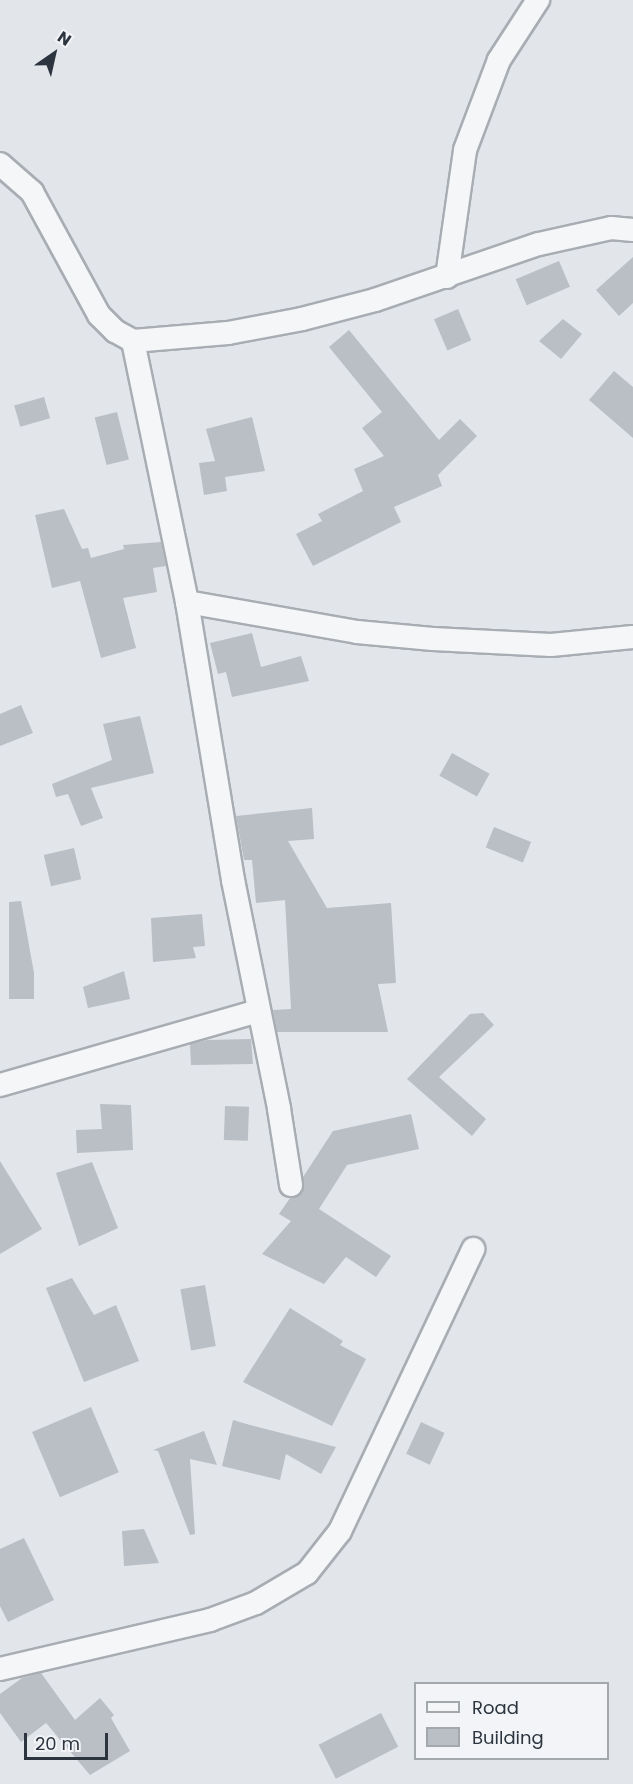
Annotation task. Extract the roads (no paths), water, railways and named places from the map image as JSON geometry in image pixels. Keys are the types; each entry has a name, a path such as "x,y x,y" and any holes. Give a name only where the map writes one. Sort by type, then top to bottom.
{"street":[{"path":"447,277 465,150 499,60 538,0"},
{"path":"0,164 32,192 99,315 115,331 133,341 228,333 302,319 447,277 539,244 611,228 633,230"},
{"path":"133,341 187,602 258,1011 291,1185"},
{"path":"187,602 357,632 434,639 551,645 633,638"},
{"path":"0,1085 258,1011"},
{"path":"0,1669 210,1620 256,1603 307,1573 340,1531 473,1249"}]}
